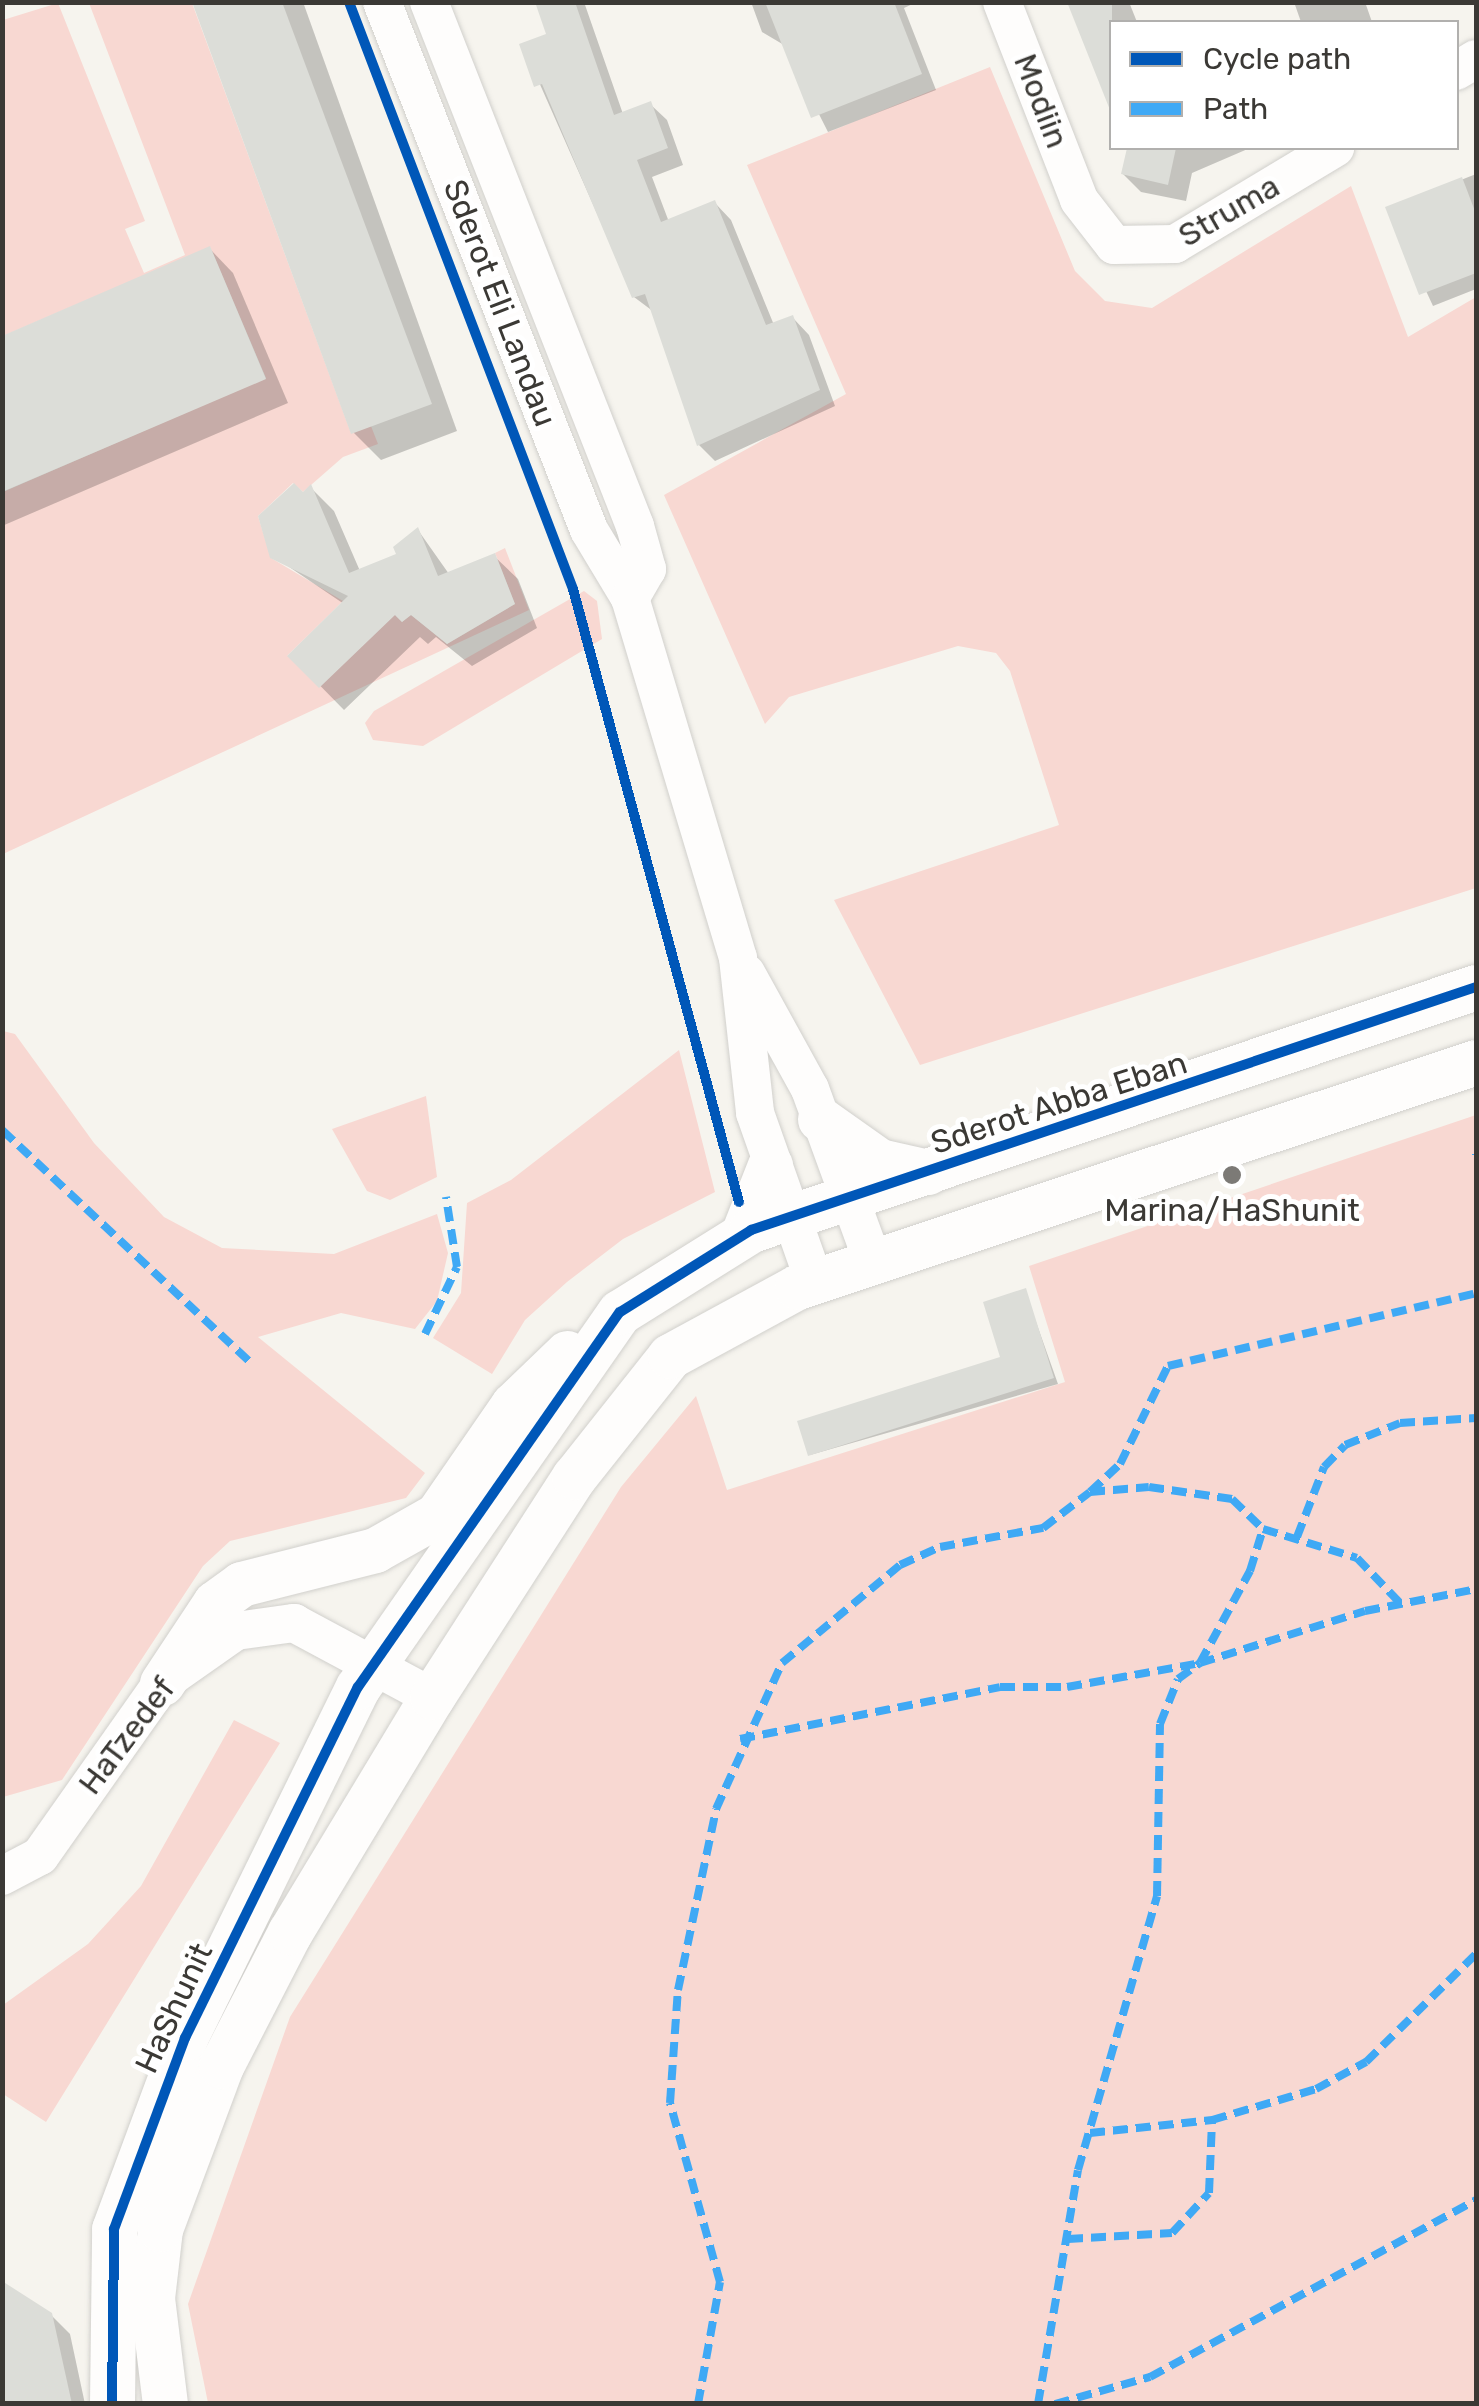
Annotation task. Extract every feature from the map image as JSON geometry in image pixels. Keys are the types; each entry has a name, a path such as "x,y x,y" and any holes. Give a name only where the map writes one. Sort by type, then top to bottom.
{"street":[{"name":"Sderot Eli Landau","path":"382,2 588,530 630,598 738,958 770,1165 814,1281"},
{"name":"Sderot Eli Landau","path":"429,2 635,526 647,569 630,598"},
{"name":"Modiin","path":"1002,2 1080,200"},
{"name":"Struma","path":"1080,200 1114,245 1160,249 1332,150"},
{"name":"Sderot Eli Landau","path":"738,958 820,1119 874,1262"},
{"name":"Sderot Abba Eban","path":"378,1662 620,1312 743,1234 1476,987"},
{"path":"432,1697 574,1477 670,1356 814,1281 1476,1062"},
{"path":"820,1119 879,1161 930,1172"},
{"path":"743,1234 770,1165"},
{"path":"162,1683 215,1603 241,1584 375,1550 437,1515 544,1371 620,1312"},
{"name":"HaTzedef","path":"2,1876 40,1856 162,1683 212,1643 269,1620 378,1662 432,1697"},
{"name":"HaShunit","path":"112,2404 107,2276 131,2166 211,1985 378,1662"},
{"name":"HaShunit","path":"164,2404 152,2298 160,2229 189,2144 290,1932 432,1697"}],"shaded area":[{"path":"58,3 145,221 125,229 144,273 185,255 89,3 192,3 351,433 371,426 378,444 343,457 303,492 293,483 258,516 271,558 343,601 287,656 395,615 402,622 411,615 447,644 515,604 495,553 505,548 529,610 3,854 3,492 266,378 210,247 3,336 3,20"},
{"path":"990,67 1075,271 1105,301 1152,308 1351,186 1408,337 1476,297 1476,888 920,1065 834,900 1059,825 1010,671 996,653 958,646 789,697 765,724 664,495 846,394 747,165"},
{"path":"584,591 597,601 602,639 423,746 373,740 365,723 374,711"},
{"path":"3,1031 15,1034 94,1143 164,1217 222,1248 334,1254 437,1214 448,1253 437,1301 415,1329 341,1313 258,1337 425,1473 406,1498 230,1541 203,1566 62,1780 3,1797"},
{"path":"679,1050 715,1192 623,1239 567,1282 525,1320 492,1374 433,1338 461,1293 467,1203 511,1180"},
{"path":"426,1096 437,1177 390,1200 367,1191 332,1129"},
{"path":"1476,1115 1476,2403 208,2403 188,2304 290,2017 621,1487 696,1396 727,1490 1065,1382 1029,1266"},
{"path":"234,1720 280,1743 46,2122 3,2094 3,2005 88,1944 141,1886"}],"building":[{"path":"192,2 282,2 432,404 351,434"},
{"path":"535,2 575,2 614,115 651,101 668,148 637,160 661,222 715,200 766,325 793,315 820,390 697,446 645,294 632,298 542,84 534,87 519,44 546,34"},
{"path":"765,2 894,2 922,74 811,118"},
{"path":"1067,2 1112,2 1109,107"},
{"path":"1127,150 1176,150 1168,185 1121,174"},
{"path":"1462,177 1476,214 1476,273 1419,295 1385,207"},
{"path":"210,246 266,379 2,492 2,336"},
{"path":"294,483 303,492 311,484 349,573 396,554 393,547 418,527 438,576 495,553 515,604 447,644 411,615 402,622 395,615 319,688 287,656 348,596 270,558 258,516"},
{"path":"1026,1288 1054,1378 808,1456 797,1421 1000,1357 983,1302"},
{"path":"2,2281 52,2313 72,2404 2,2404"}],"marked path":[{"path":"2,1130 249,1361"},
{"path":"425,1334 457,1267 446,1197"},
{"path":"698,2404 720,2282 670,2103 678,1990 716,1809 782,1663 900,1565 940,1547 1043,1528 1090,1492 1120,1464 1168,1366 1476,1293"},
{"path":"1297,1537 1324,1467 1345,1445 1400,1423 1476,1418"},
{"path":"1090,1492 1149,1487 1232,1499 1263,1529 1357,1558 1401,1604"},
{"path":"1038,2404 1078,2170 1157,1896 1160,1724 1178,1679 1200,1663 1250,1571 1263,1529"},
{"path":"740,1739 1000,1687 1067,1687 1200,1663 1365,1611 1476,1589"},
{"path":"1090,2133 1212,2120 1316,2089 1366,2062 1476,1954"},
{"path":"1068,2239 1172,2233 1209,2193 1212,2120"},
{"path":"1055,2404 1150,2377 1476,2200"}],"cycle path":[{"path":"349,2 573,589 739,1202"},
{"path":"112,2404 114,2229 185,2038 358,1687 620,1312 751,1230 1476,987"}],"place":[{"name":"Marina/HaShunit","path":"1232,1175"}]}
